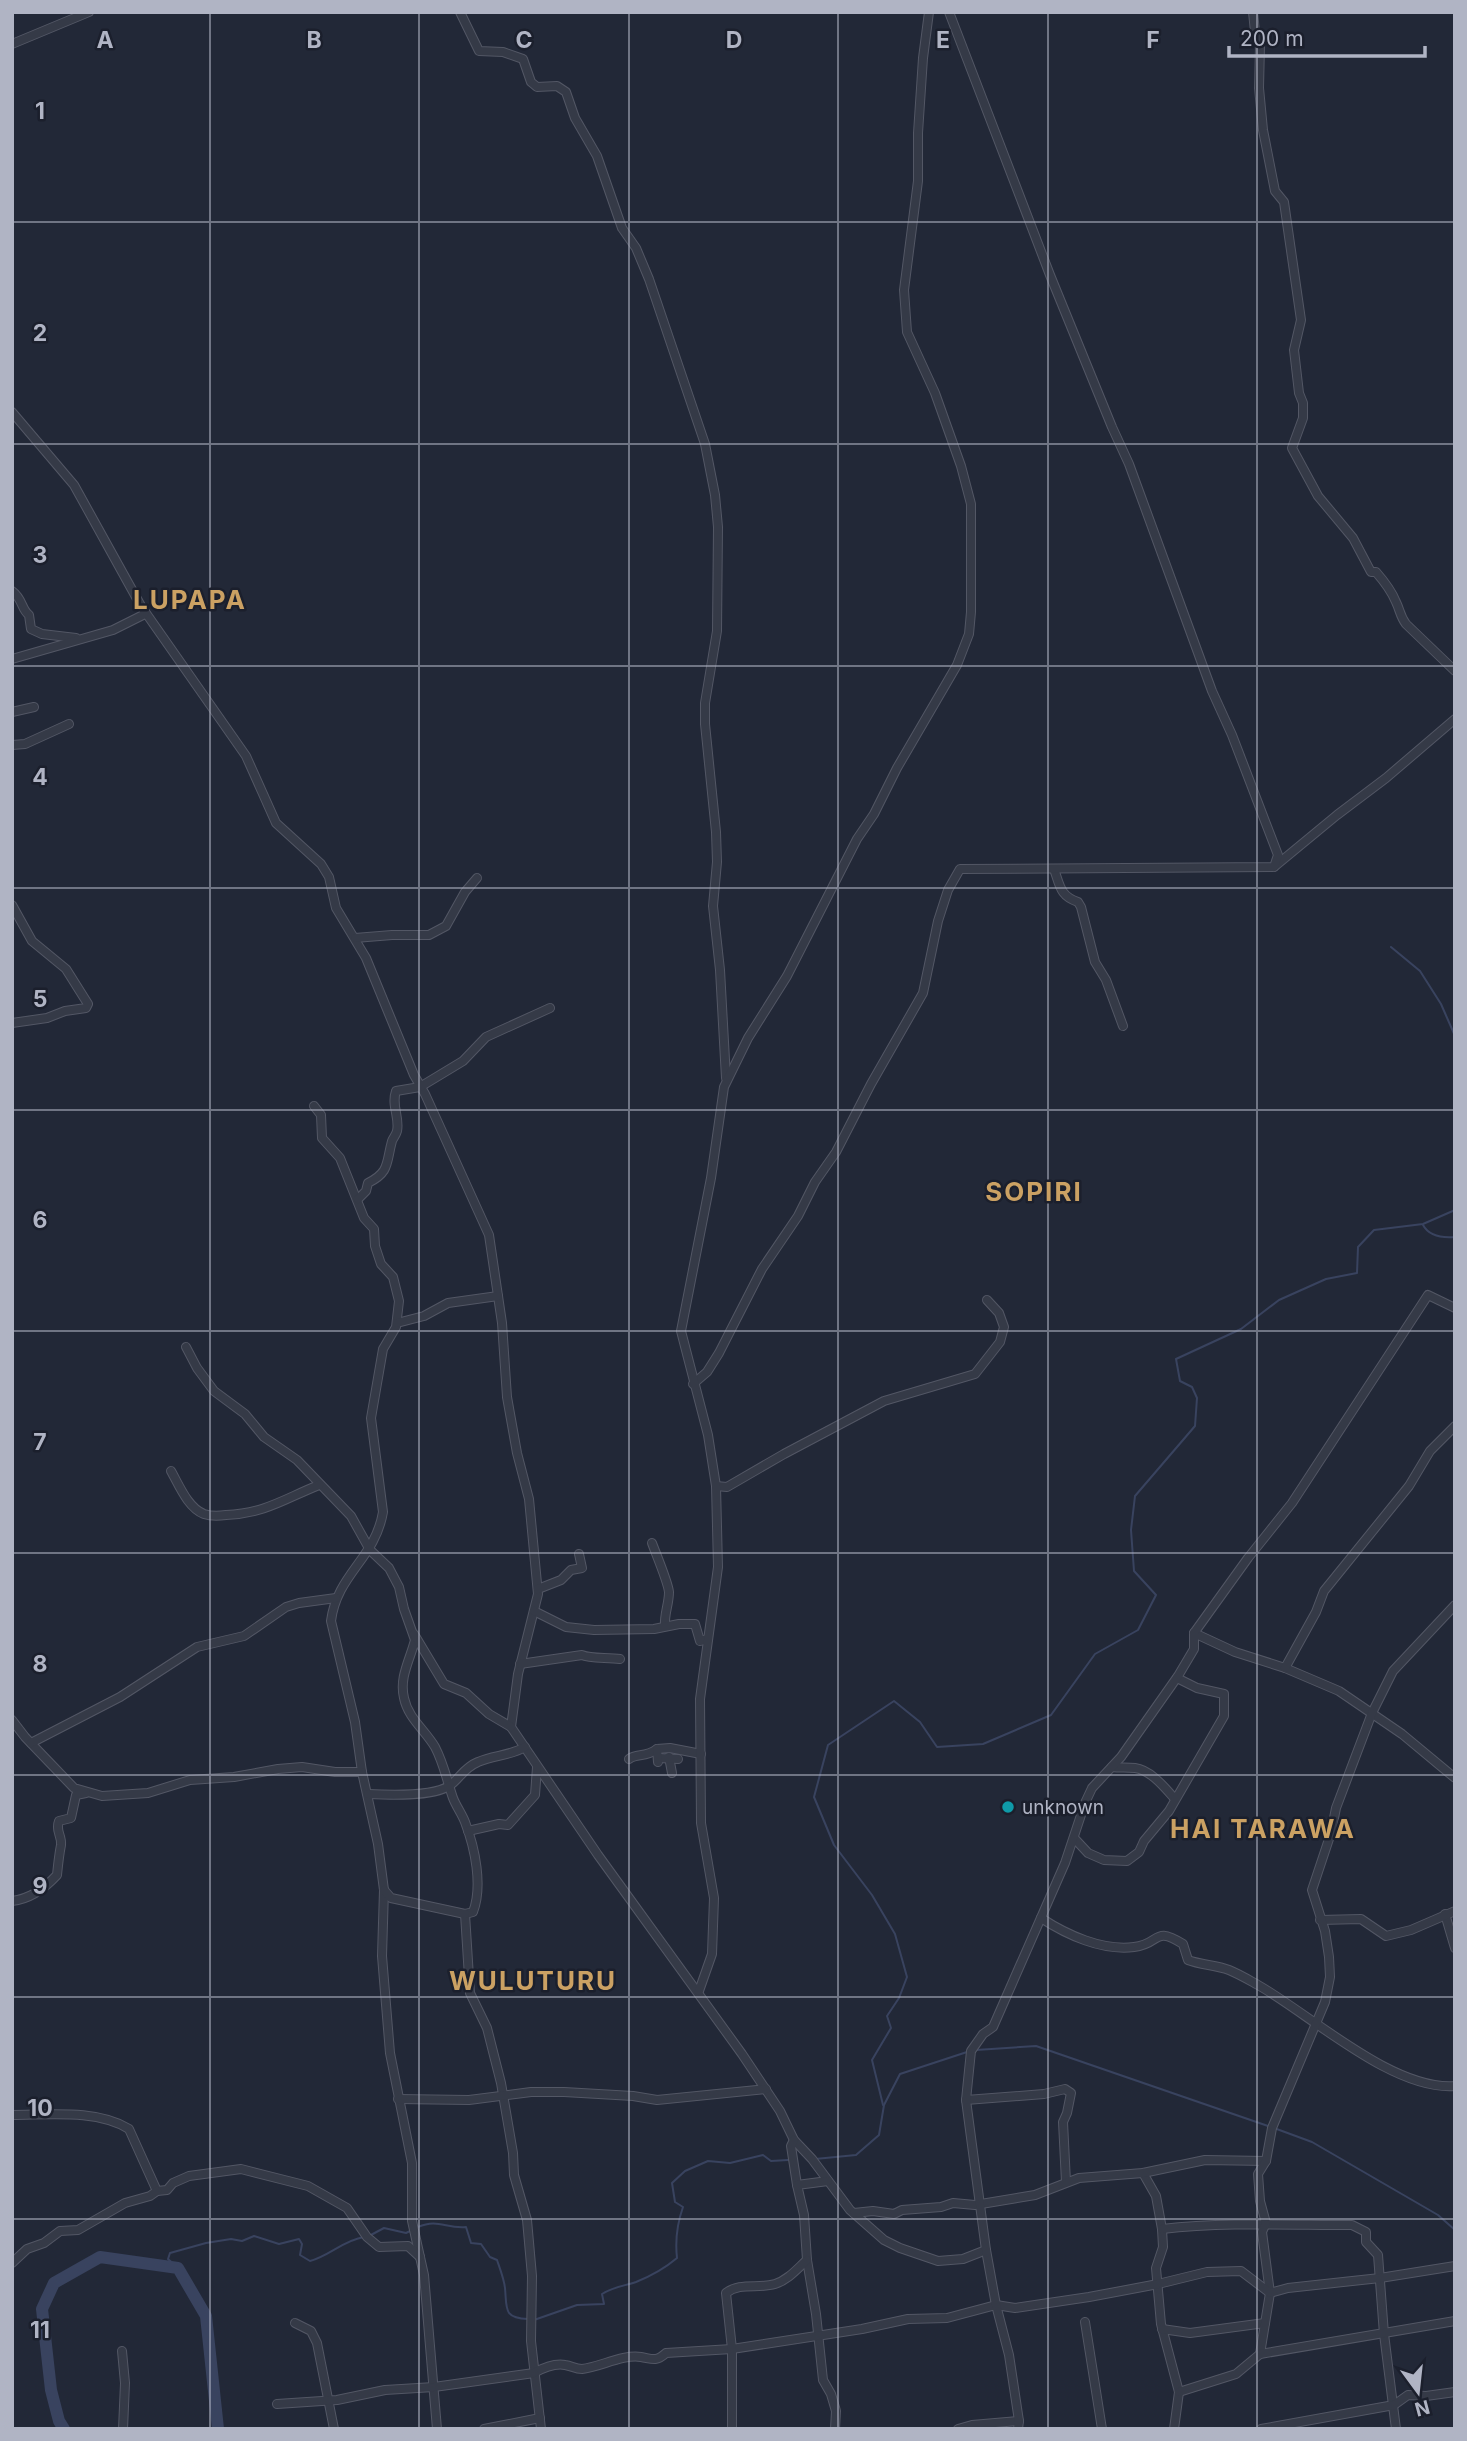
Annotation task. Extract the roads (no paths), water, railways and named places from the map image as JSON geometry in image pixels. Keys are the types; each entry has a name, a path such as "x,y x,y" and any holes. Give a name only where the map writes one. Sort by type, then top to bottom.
{"street":[{"path":"12,44 89,12"},
{"path":"460,12 479,51 503,52 523,59 531,82 537,87 557,86 566,92 575,118 597,156 622,228 636,248 649,279 705,444 715,495 718,527 717,631 705,703 705,724 716,832 717,862 713,906 726,1078 711,1178 681,1331 708,1435 716,1486 718,1567 700,1699 701,1823 714,1898 712,1954 699,1991"},
{"path":"726,1078 786,976 858,838 934,708 957,665 968,634 973,577 971,504 961,466 935,393 907,332 904,290 918,181 918,133 929,12"},
{"path":"949,12 1045,263 1129,464 1212,691 1266,821 1278,855 1274,867"},
{"path":"1253,12 1255,32 1260,45 1259,88 1263,130 1275,191 1284,202 1301,320 1294,350 1303,418 1292,448 1318,496 1353,538 1371,572 1376,572 1381,578 1406,624 1455,671"},
{"path":"12,412 74,485 145,612 246,756 275,823 321,864 329,877 336,908 355,938 379,987 420,1087 430,1103 489,1235 502,1323 507,1397 529,1499 538,1589 520,1664 511,1727"},
{"path":"12,591 21,597 32,629 42,634 82,639"},
{"path":"12,659 113,630 145,612"},
{"path":"12,712 34,707"},
{"path":"693,1384 707,1372 719,1353 762,1269 836,1152 923,993 938,921 948,890 960,869 1274,867 1455,719"},
{"path":"12,745 25,744 69,724"},
{"path":"1054,869 1061,890 1081,907 1095,962 1106,980 1123,1026"},
{"path":"355,938 429,935 446,926 465,892 477,878"},
{"path":"12,905 32,941 66,969 88,1004 86,1008 65,1011 47,1018 12,1023"},
{"path":"358,1199 366,1191 368,1183 380,1177 387,1166 397,1130 394,1099 396,1091 420,1087 464,1061 486,1037 550,1008"},
{"path":"314,1106 321,1115 322,1138 340,1158 364,1218 374,1229 375,1246 381,1264 393,1277 399,1301 397,1323 383,1349 372,1418 383,1512 381,1524 370,1550 339,1590 331,1621 355,1722 362,1772 378,1844 383,1890 382,1956 390,2053 411,2163 414,2230 424,2275 437,2429"},
{"path":"958,2429 972,2425 1019,2425 1009,2355 996,2305 979,2204 966,2100 971,2051 983,2034 993,2026 1041,1918 1092,1788 1112,1766 1177,1678 1194,1649 1194,1633 1292,1503 1427,1295 1454,1304"},
{"path":"397,1323 425,1315 448,1303 498,1296"},
{"path":"716,1486 727,1487 884,1401 975,1374 1000,1342 1004,1327 999,1313 987,1300"},
{"path":"186,1347 197,1368 215,1391 244,1414 264,1437 297,1460 351,1516 370,1550 389,1568 399,1587 415,1643 405,1666 403,1694 408,1712 434,1746 447,1774 454,1800 468,1831 478,1895 473,1912 465,1914 391,1898 383,1890"},
{"path":"1285,1668 1316,1612 1324,1591 1409,1486 1430,1451 1455,1426"},
{"path":"171,1471 186,1497 202,1513 217,1516 255,1512 276,1506 319,1485"},
{"path":"652,1543 669,1588 664,1612 665,1626"},
{"path":"538,1589 561,1580 571,1570 582,1568 579,1554"},
{"path":"31,1743 98,1710 197,1647 244,1636 286,1607 336,1598"},
{"path":"1260,2354 1270,2293 1262,2232 1266,2223 1260,2201 1258,2174 1266,2161 1272,2128 1325,2002 1330,1977 1325,1931 1312,1890 1340,1798 1372,1713 1393,1671 1455,1605"},
{"path":"534,1611 566,1627 613,1630 695,1624 700,1641 708,1639"},
{"path":"413,1633 444,1685 466,1693 489,1714 511,1727 598,1854 699,1991 780,2111 794,2140 854,2213 884,2240 938,2261 962,2259 986,2250"},
{"path":"1194,1633 1236,1652 1322,1682 1402,1734 1455,1778"},
{"path":"520,1664 582,1656 620,1659"},
{"path":"1074,1838 1096,1858 1127,1861 1139,1852 1144,1841 1169,1811 1224,1716 1226,1698 1224,1694 1197,1688 1177,1678"},
{"path":"12,1720 74,1788 102,1796 140,1794 190,1780 234,1777 278,1769 302,1767 335,1772 362,1772"},
{"path":"368,1794 407,1796 450,1786 461,1772 478,1762 515,1753 525,1747"},
{"path":"658,1757 670,1748 701,1754"},
{"path":"629,1759 634,1756 673,1758 672,1773"},
{"path":"1112,1766 1142,1771 1157,1779 1175,1799"},
{"path":"468,1831 499,1824 508,1825 535,1795 537,1767"},
{"path":"12,1901 24,1899 50,1883 57,1875 57,1853 61,1845 56,1828 59,1821 71,1818 76,1796 89,1793"},
{"path":"1320,1920 1361,1919 1377,1933 1386,1936 1434,1922 1455,1911"},
{"path":"465,1914 463,1920 468,1945 470,1993 487,2028 501,2083 514,2175 527,2220 532,2276 534,2373 541,2429"},
{"path":"1445,1914 1455,1948"},
{"path":"1041,1918 1069,1934 1099,1944 1134,1947 1162,1934 1169,1935 1183,1944 1188,1960 1227,1970 1283,2000 1316,2025 1380,2063 1419,2082 1439,2087 1455,2086"},
{"path":"398,2099 469,2100 564,2092 657,2100 765,2088"},
{"path":"966,2100 1065,2090 1071,2093 1063,2122 1066,2182"},
{"path":"12,2115 76,2114 121,2124 129,2129 133,2143 157,2191"},
{"path":"794,2140 791,2146 804,2215 807,2260 823,2380 836,2411 835,2429"},
{"path":"854,2213 873,2211 894,2214 902,2210 941,2207 953,2203 979,2204 1035,2195 1088,2176 1143,2173 1205,2160 1266,2161"},
{"path":"12,2263 27,2249 44,2243 60,2231 78,2230 125,2203 167,2190 173,2183 189,2176 241,2169 308,2186 347,2208 379,2246 408,2246 420,2257"},
{"path":"1143,2173 1156,2196 1162,2229 1163,2247 1156,2268 1162,2329 1179,2392 1174,2429"},
{"path":"797,2185 828,2181"},
{"path":"1162,2229 1182,2225 1266,2223 1352,2225 1366,2232 1366,2242 1378,2255 1384,2334 1396,2429"},
{"path":"732,2429 732,2349 726,2314 726,2293 733,2287 775,2284 789,2277 807,2260"},
{"path":"1270,2293 1288,2288 1380,2278 1455,2266"},
{"path":"277,2404 330,2401 385,2390 434,2387 534,2373 546,2366 564,2365 576,2369 641,2357 648,2361 659,2359 666,2353 732,2349 862,2329 908,2319 947,2318 996,2305 1015,2308 1158,2284 1208,2272 1241,2271 1270,2293"},
{"path":"1179,2392 1205,2386 1236,2374 1260,2354 1311,2343 1384,2334 1455,2321"},
{"path":"1085,2322 1102,2429"},
{"path":"295,2323 311,2331 314,2336 334,2429"},
{"path":"1162,2329 1190,2333 1265,2323"},
{"path":"122,2351 125,2383 123,2429"},
{"path":"1261,2429 1394,2405 1408,2395 1426,2396 1455,2392"},
{"path":"484,2429 540,2418"}],"waterway":[{"path":"1391,947 1420,971 1441,1004 1455,1036"},
{"path":"883,2105 872,2060 891,2028 887,2016 899,1998 907,1977 895,1934 872,1895 834,1845 814,1797 828,1745 894,1701 920,1722 937,1747 983,1744 1051,1715 1095,1654 1138,1630 1156,1595 1134,1571 1131,1530 1135,1496 1195,1426 1197,1398 1192,1387 1180,1381 1176,1359 1241,1329 1279,1300 1326,1279 1357,1273 1358,1247 1374,1230 1423,1224 1455,1210"},
{"path":"1423,1225 1437,1236 1455,1237"},
{"path":"976,2050 1036,2046 1268,2126"},
{"path":"815,2159 856,2155 879,2135 884,2105 900,2074 967,2052"},
{"path":"1274,2128 1312,2142 1438,2215 1455,2230"},
{"path":"534,2320 577,2305 604,2304 602,2294 647,2277 677,2258 677,2232 683,2207 675,2202 672,2183 685,2171 708,2161 730,2163 763,2155 771,2161 788,2160"},
{"path":"418,2227 431,2223 466,2227 471,2243 481,2244 490,2257 497,2260 510,2314 528,2319"},
{"path":"369,2236 384,2228 406,2233 410,2231"},
{"path":"178,2268 168,2259 170,2253 206,2243 231,2239 242,2241 254,2236 279,2244 299,2239 302,2244 300,2255 310,2261 364,2237"},
{"path":"64,2429 59,2421 51,2390 42,2309 54,2283 100,2257 178,2268 206,2316 218,2429"}],"place":[{"name":"unknown","path":"1008,1807"}],"district":[{"name":"LUPAPA","path":"190,600"},
{"name":"SOPIRI","path":"1034,1192"},
{"name":"HAI TARAWA","path":"1263,1829"},
{"name":"WULUTURU","path":"533,1981"}]}
